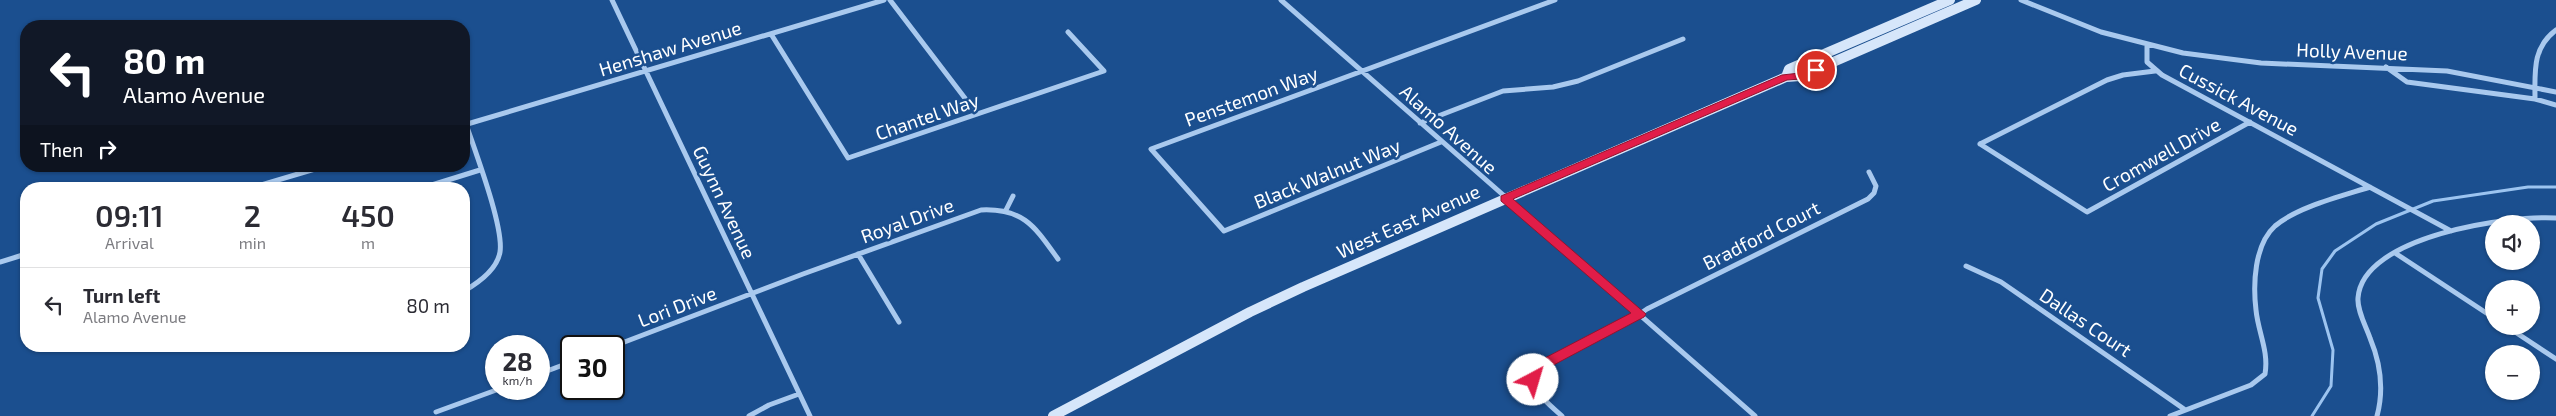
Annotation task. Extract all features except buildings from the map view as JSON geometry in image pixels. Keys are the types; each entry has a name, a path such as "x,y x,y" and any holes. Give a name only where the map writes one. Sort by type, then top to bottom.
{"main road":[{"name":"West East Avenue","path":"1786,77 1789,69 1950,0"},
{"name":"West East Avenue","path":"1053,416 1274,300 1786,77 1801,76 1976,0"}],"street":[{"name":"Guynn Avenue","path":"612,0 810,416"},
{"name":"Henshaw Avenue","path":"470,124 884,0"},
{"path":"890,0 977,114"},
{"name":"Alamo Avenue","path":"1281,0 1755,416"},
{"name":"Penstemon Way","path":"1224,231 1151,149 1555,0"},
{"path":"2022,0 2079,25 2147,46"},
{"path":"2535,99 2536,54 2543,42 2556,30"},
{"name":"Chantel Way","path":"771,34 848,158 1104,71 1068,32"},
{"path":"1420,123 1503,91 1553,87 1578,81 1683,39"},
{"name":"Holly Avenue","path":"2147,46 2248,62 2385,67 2462,74 2556,92"},
{"name":"Cussick Avenue","path":"2147,46 2146,60 2155,71 2451,231"},
{"path":"2385,67 2408,82 2535,99 2556,105"},
{"name":"Cromwell Drive","path":"2155,71 2122,75 2108,80 1980,144 2087,212 2250,122"},
{"path":"470,140 501,246 493,266 470,287"},
{"name":"Black Walnut Way","path":"1224,231 1442,142"},
{"path":"442,182 480,170"},
{"path":"271,182 305,172"},
{"name":"Bradford Court","path":"1639,314 1868,199 1873,195 1877,187 1875,180 1869,172"},
{"path":"2170,416 2184,409 2251,385 2265,374 2268,361 2257,319 2254,291 2256,271 2265,241 2273,228 2297,214 2370,187"},
{"path":"1006,210 1013,196"},
{"name":"Royal Drive","path":"751,293 971,212 991,209 1006,210 1028,220 1058,259"},
{"path":"2379,415 2381,383 2379,366 2360,309 2358,291 2370,269 2395,253 2451,231 2502,220 2556,218"},
{"path":"2395,253 2485,312"},
{"path":"858,254 899,322"},
{"path":"0,262 20,256"},
{"name":"Dallas Court","path":"1966,266 2001,282 2184,409"},
{"name":"Lori Drive","path":"625,342 751,293"},
{"path":"1562,416 1537,389 1533,380 1536,372 1543,364 1639,314"},
{"path":"2519,335 2556,360"},
{"path":"436,412 485,394"},
{"path":"749,416 769,405 799,394"}],"waterway":[{"path":"2312,416 2331,386 2333,350 2318,298 2322,269 2335,251 2376,224 2433,201 2528,187 2556,187"}],"route":[{"path":"1533,380 1536,372 1543,364 1628,322 1639,314 1505,198 1786,77 1801,76 1816,70"}]}
